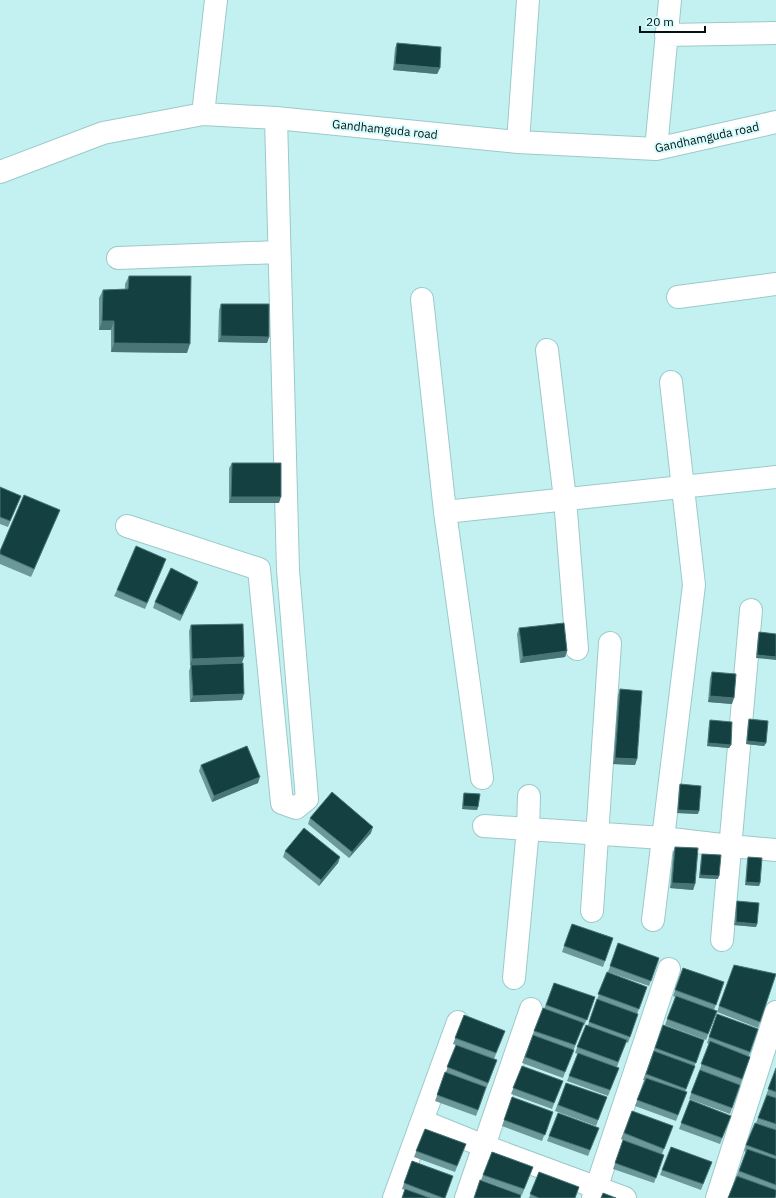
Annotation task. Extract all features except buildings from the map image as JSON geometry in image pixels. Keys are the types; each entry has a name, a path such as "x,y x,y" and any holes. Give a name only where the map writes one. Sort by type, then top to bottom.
{"street":[{"path":"203,114 216,0"},
{"path":"518,142 528,0"},
{"path":"656,149 670,0"},
{"path":"666,35 776,33"},
{"name":"Gandhamguda road","path":"0,172 103,133 203,114 276,118 518,142 656,149 776,122"},
{"path":"259,569 282,803 296,808 307,799 288,570 276,118"},
{"path":"118,258 279,252"},
{"path":"678,297 776,284"},
{"path":"422,299 445,512 482,778"},
{"path":"547,350 565,499 577,649"},
{"path":"653,920 694,585 671,382"},
{"path":"445,512 776,477"},
{"path":"127,526 259,569 288,570"},
{"path":"722,940 751,610"},
{"path":"592,911 610,643"},
{"path":"514,978 528,829 529,796"},
{"path":"484,826 663,838 776,850"},
{"path":"594,1193 669,969"},
{"path":"466,1198 531,1009"},
{"path":"717,1198 776,1012"},
{"path":"394,1198 458,1022"},
{"path":"422,1121 594,1193 624,1198"}]}
